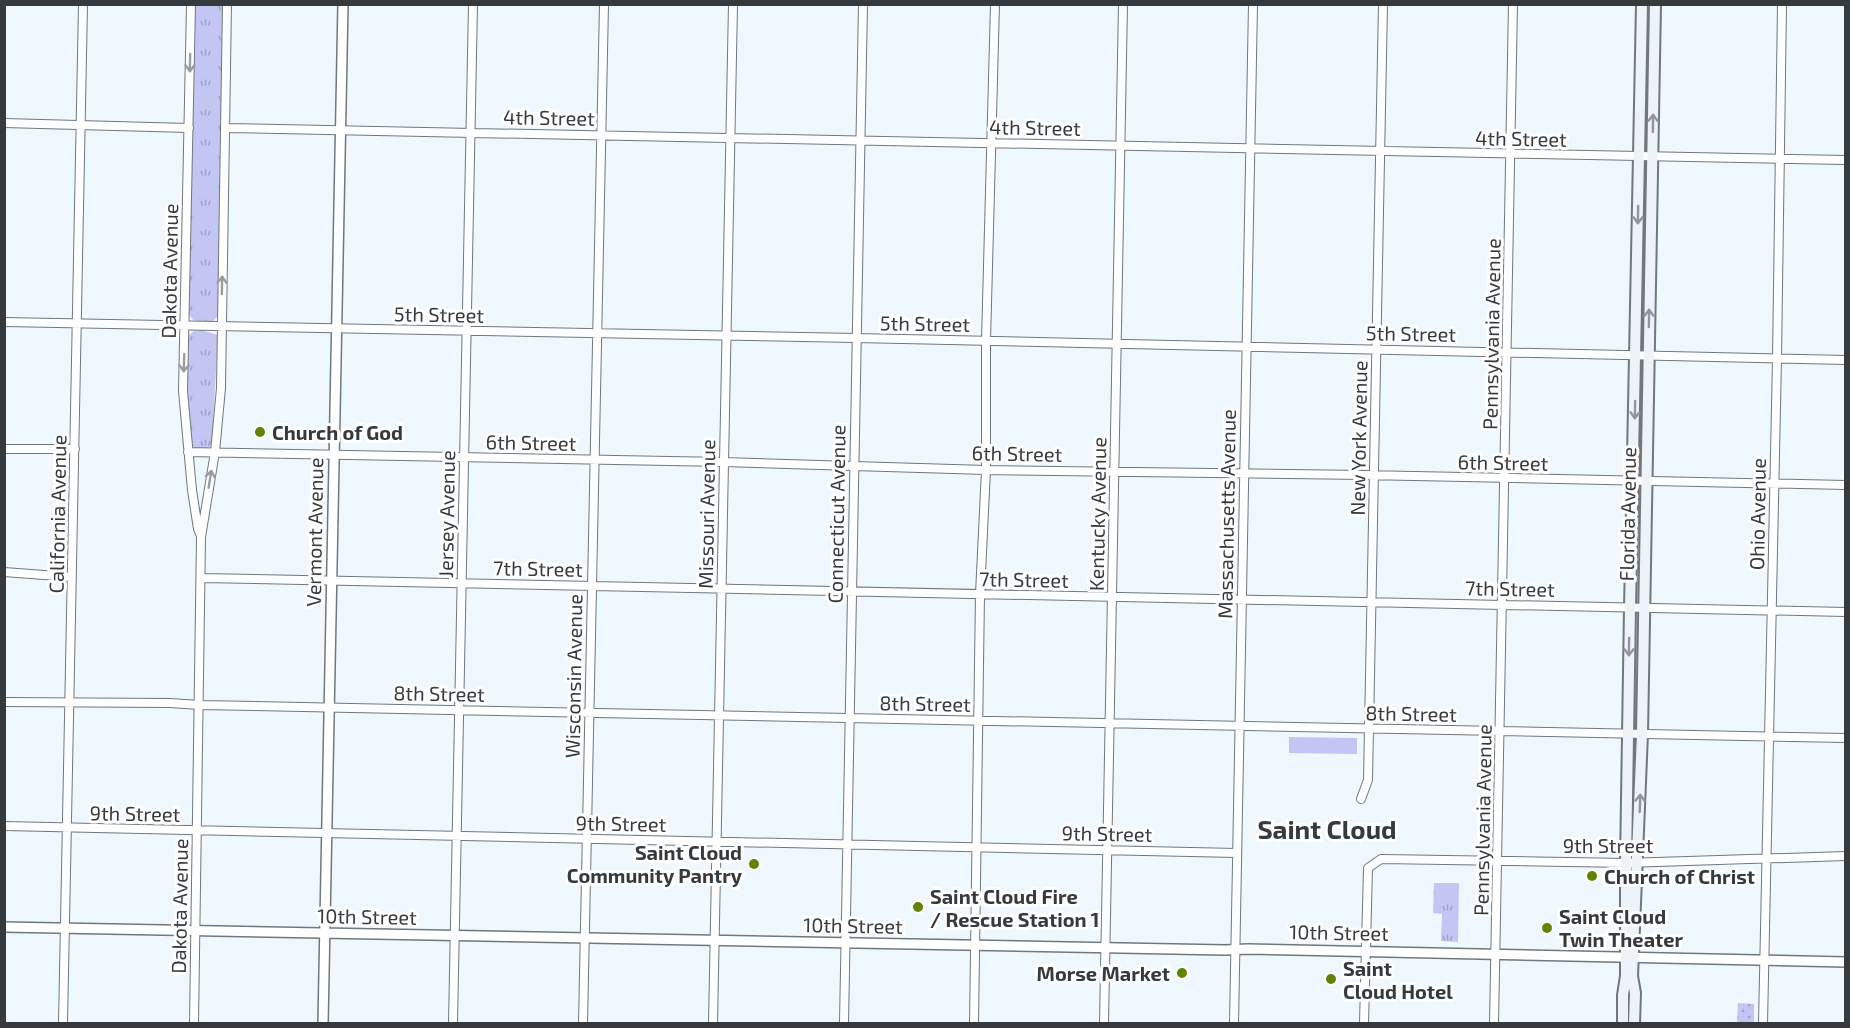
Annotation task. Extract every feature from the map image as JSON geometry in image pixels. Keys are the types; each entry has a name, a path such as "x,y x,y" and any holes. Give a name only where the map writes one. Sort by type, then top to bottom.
{"main road":[{"name":"Florida Avenue","path":"1635,1023 1629,957 1626,863 1642,4"},
{"name":"Florida Avenue","path":"1623,1023 1623,995 1638,861 1642,734 1655,4"}],"street":[{"name":"California Avenue","path":"63,1023 83,4"},
{"name":"Dakota Avenue","path":"191,4 183,391 192,490 201,537"},
{"name":"Dakota Avenue","path":"194,1023 201,537 215,452 221,388 227,4"},
{"name":"Vermont Avenue","path":"323,1023 343,4"},
{"name":"Jersey Avenue","path":"453,1023 473,4"},
{"name":"Wisconsin Avenue","path":"583,1023 604,4"},
{"name":"Missouri Avenue","path":"713,1023 733,4"},
{"name":"Connecticut Avenue","path":"844,1023 863,4"},
{"path":"974,1023 981,594 986,470 986,341 995,4"},
{"name":"Kentucky Avenue","path":"1104,1023 1123,4"},
{"name":"Massachusetts Avenue","path":"1234,1023 1253,4"},
{"name":"New York Avenue","path":"1361,799 1368,780 1383,4"},
{"name":"Pennsylvania Avenue","path":"1494,1023 1514,4"},
{"name":"Ohio Avenue","path":"1763,1023 1782,4"},
{"path":"4,123 189,128"},
{"name":"4th Street","path":"225,128 1845,160"},
{"name":"5th Street","path":"4,322 1845,360"},
{"path":"4,448 75,450"},
{"name":"6th Street","path":"189,452 723,462 986,470 1845,485"},
{"path":"4,572 71,577"},
{"name":"7th Street","path":"202,578 1845,612"},
{"name":"8th Street","path":"4,702 170,703 1845,738"},
{"name":"9th Street","path":"4,826 1237,853"},
{"name":"9th Street","path":"1366,951 1368,868 1381,859 1626,863 1845,856"},
{"name":"10th Street","path":"4,927 1105,948 1496,953 1845,962"},
{"path":"1364,1023 1366,951"}],"green space":[{"path":"195,5 224,5 218,316 211,323 193,320 189,314"},
{"path":"201,330 218,335 212,441 210,447 198,450 190,444 187,396 188,336 194,331"},
{"path":"1289,737 1357,738 1357,754 1289,753"},
{"path":"1434,883 1459,883 1458,942 1441,941 1442,914 1433,913"},
{"path":"1738,1003 1754,1004 1754,1023 1737,1023"}],"place":[{"name":"Church of God","path":"260,432"},
{"name":"Saint Cloud Community Pantry","path":"754,864"},
{"name":"Church of Christ","path":"1592,876"},
{"name":"Saint Cloud Fire / Rescue Station 1","path":"918,907"},
{"name":"Saint Cloud Twin Theater","path":"1547,928"},
{"name":"Morse Market","path":"1182,973"},
{"name":"Saint Cloud Hotel","path":"1331,979"}],"district":[{"name":"Saint Cloud","path":"1327,828"}]}
